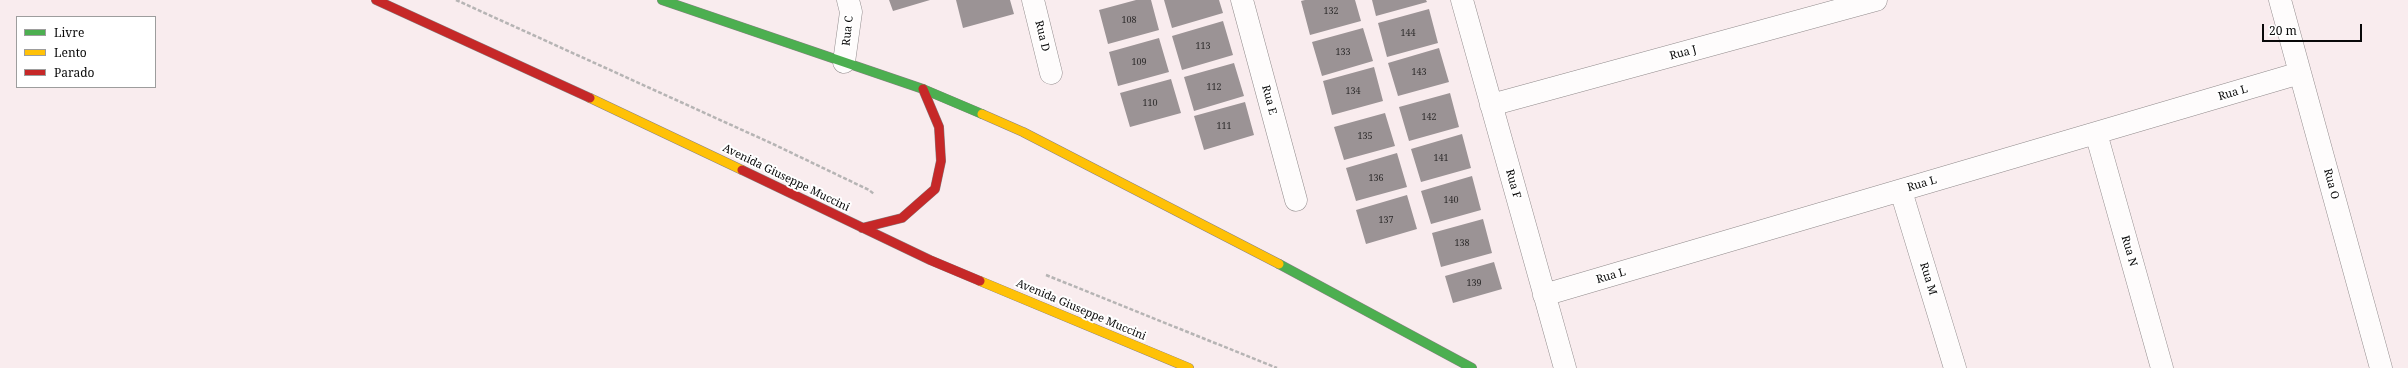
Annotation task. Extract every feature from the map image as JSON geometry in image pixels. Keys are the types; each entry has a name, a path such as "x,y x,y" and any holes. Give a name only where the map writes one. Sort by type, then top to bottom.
{"main road":[{"name":"Avenida Giuseppe Muccini","path":"376,0 650,126 930,260 1189,368"},
{"path":"662,0 923,88 1023,132 1196,220 1472,368"},
{"path":"862,228 902,218 935,189 941,161 939,127 923,88"}],"street":[{"name":"Rua C","path":"844,62 851,12 848,0"},
{"name":"Rua D","path":"1033,0 1051,73"},
{"name":"Rua E","path":"1242,0 1296,200"},
{"name":"Rua F","path":"1462,0 1565,368"},
{"name":"Rua J","path":"1491,105 1876,0"},
{"name":"Rua O","path":"2280,0 2381,368"},
{"name":"Rua L","path":"1544,295 2300,73"},
{"name":"Rua N","path":"2096,133 2162,368"},
{"name":"Rua M","path":"1901,190 1955,368"}],"path":[{"path":"456,0 869,190 902,218"},
{"path":"1041,273 1277,368"}],"building":[{"path":"889,0 930,0 893,11"},
{"path":"956,0 1010,0 1014,14 963,28"},
{"path":"1136,0 1151,0 1159,30 1108,44 1099,10"},
{"path":"1164,0 1219,0 1223,13 1172,28"},
{"path":"1355,0 1361,21 1310,35 1301,1"},
{"path":"1372,0 1426,0 1427,2 1376,16"},
{"path":"1429,9 1438,43 1387,57 1378,23"},
{"path":"1223,21 1233,55 1182,70 1172,36"},
{"path":"1363,28 1373,61 1322,76 1312,42"},
{"path":"1159,38 1169,72 1118,86 1109,52"},
{"path":"1439,48 1449,82 1398,96 1388,63"},
{"path":"1234,63 1244,96 1194,111 1184,77"},
{"path":"1374,67 1383,101 1332,115 1323,81"},
{"path":"1171,79 1181,113 1130,127 1120,93"},
{"path":"1450,93 1459,127 1409,141 1399,107"},
{"path":"1245,102 1254,135 1204,150 1194,116"},
{"path":"1385,113 1395,146 1344,160 1334,127"},
{"path":"1462,134 1471,168 1421,182 1411,149"},
{"path":"1397,153 1407,187 1356,201 1346,168"},
{"path":"1472,176 1481,210 1431,224 1421,191"},
{"path":"1407,195 1417,229 1366,244 1356,210"},
{"path":"1483,219 1492,253 1441,267 1432,233"},
{"path":"1494,262 1502,289 1453,303 1445,276"}],"traffic: fast":[{"path":"662,0 923,89 982,114"},
{"path":"1279,264 1472,368"}],"traffic: slow":[{"path":"590,98 742,170"},
{"path":"982,114 1023,132 1279,264"},
{"path":"980,281 1189,368"}],"traffic: jam":[{"path":"376,0 590,98"},
{"path":"862,228 902,218 935,189 941,161 939,127 923,89"},
{"path":"742,170 930,260 980,281"}]}
